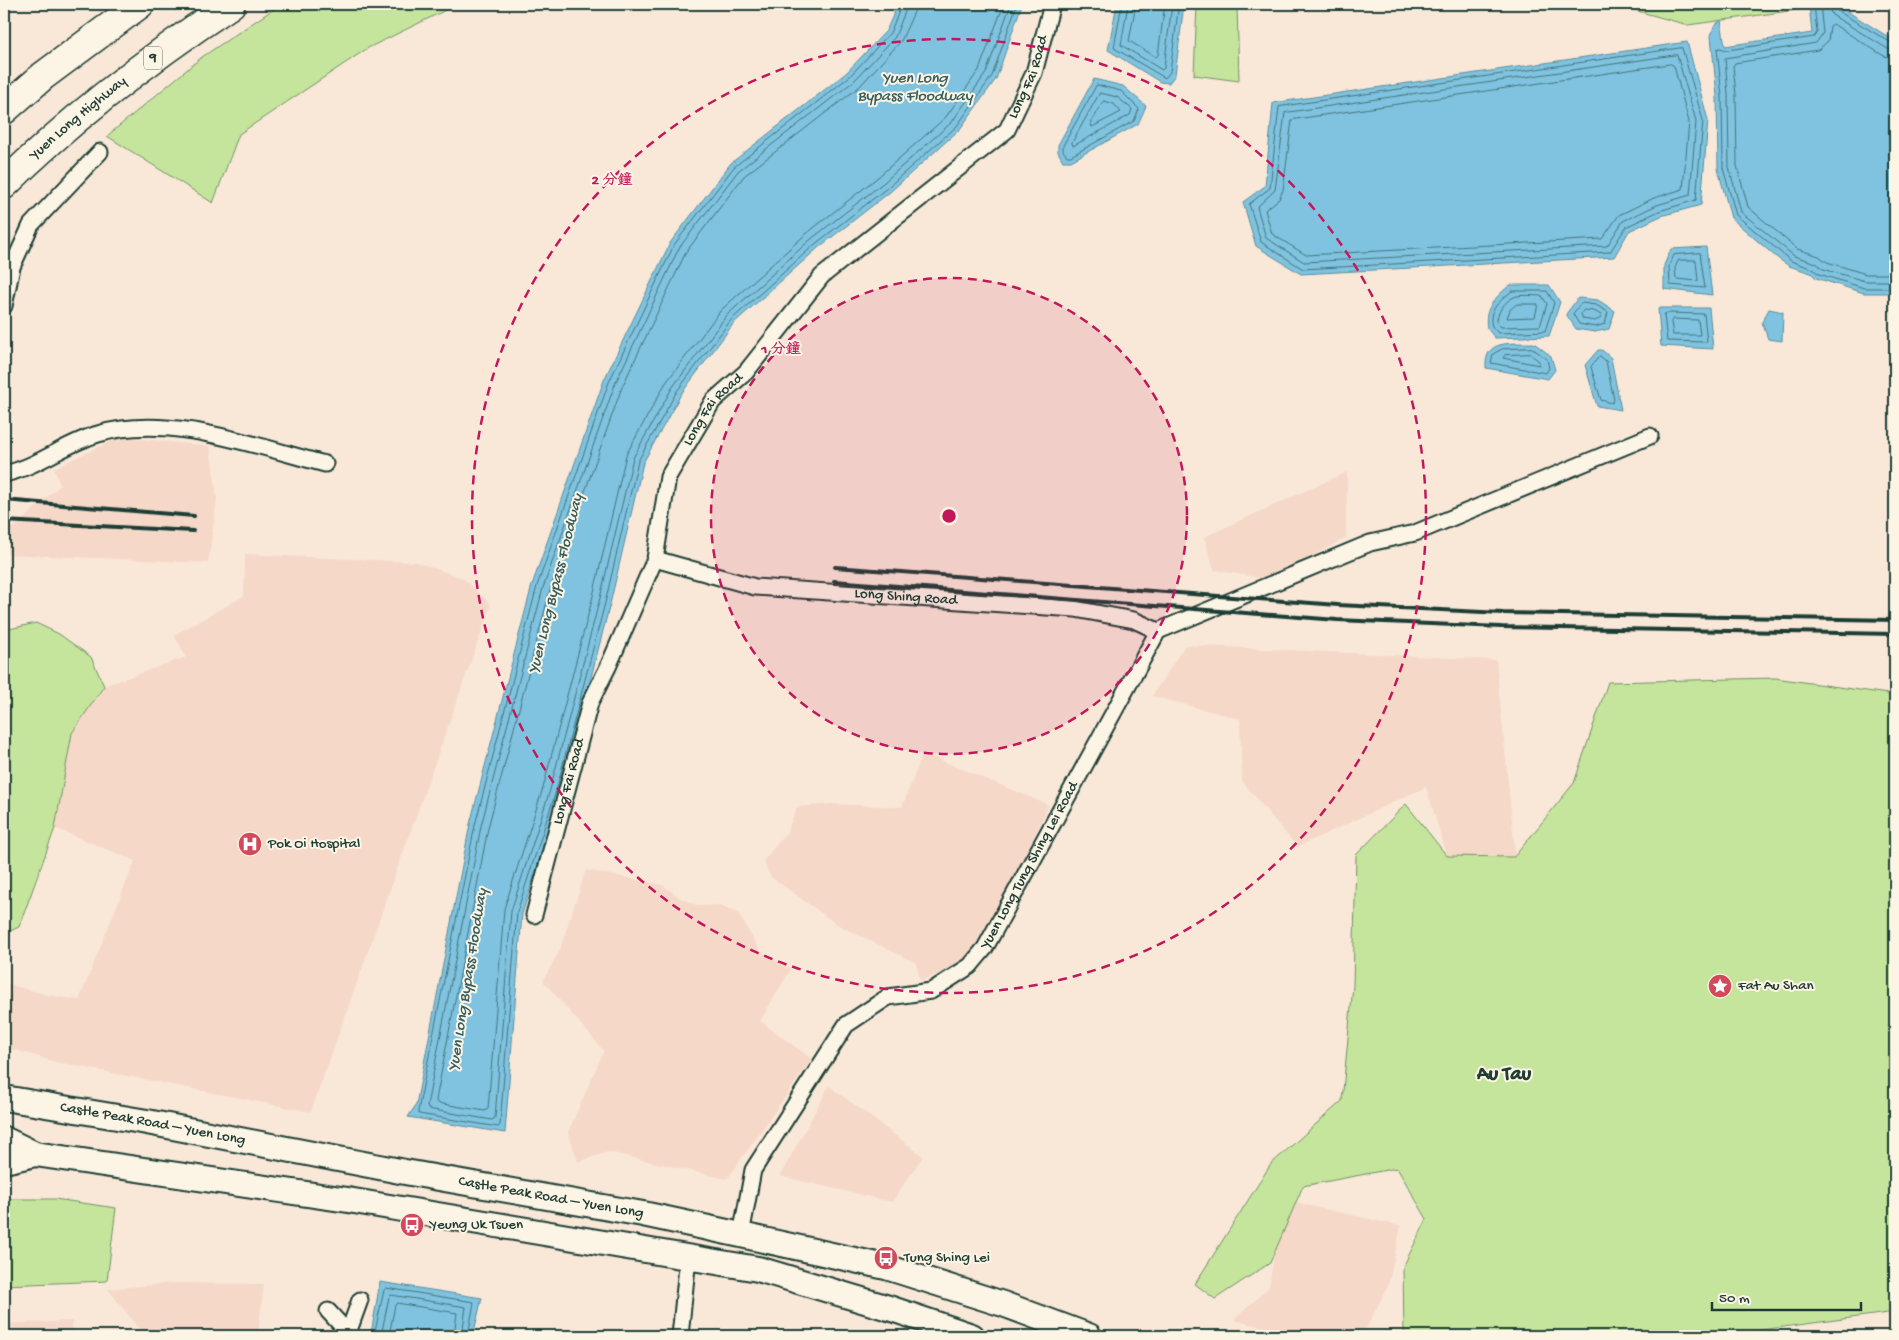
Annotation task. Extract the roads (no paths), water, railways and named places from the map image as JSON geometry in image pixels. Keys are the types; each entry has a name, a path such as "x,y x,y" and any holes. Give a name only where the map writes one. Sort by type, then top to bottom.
{"highway":[{"path":"4,110 42,76 140,4"},
{"name":"Yuen Long Highway","path":"4,185 72,123 130,75 231,4"}],"main road":[{"name":"Castle Peak Road – Yuen Long","path":"4,1097 147,1122 405,1172 643,1214 741,1235 886,1267 1003,1304 1089,1336"},
{"path":"4,1139 35,1154 348,1200 758,1269 892,1309 972,1336"},
{"path":"4,1161 35,1154"}],"street":[{"name":"Long Fai Road","path":"534,915 590,703 608,667 655,559 668,477 713,400 746,372 822,276 1006,130 1034,73 1052,4"},
{"path":"4,306 12,267 31,225 100,152"},
{"path":"4,474 97,434 127,427 164,427 213,436 325,464"},
{"path":"1158,631 1370,543 1415,533 1650,436"},
{"name":"Long Shing Road","path":"655,559 755,587 1076,609 1134,620 1158,631"},
{"name":"Yuen Long Tung Shing Lei Road","path":"741,1235 753,1170 846,1025 888,996 931,992 970,966 985,948 1158,631"},
{"path":"680,1336 688,1257"},
{"path":"348,1336 360,1300"},
{"path":"328,1311 348,1336"}],"water":[{"name":"Yuen Long Bypass Floodway","path":"898,4 1022,4 996,79 960,129 890,192 818,248 734,323 681,394 643,463 611,600 561,793 522,914 505,1133 408,1117 416,1105 470,824 532,585 604,380 670,243 731,163 846,73 886,31"},
{"path":"1117,4 1184,4 1175,75 1169,83 1160,82 1108,50"},
{"path":"1809,5 1837,5 1895,41 1895,293 1864,293 1816,278 1811,273 1789,266 1731,218 1718,169 1717,96 1711,36 1714,26 1721,20 1725,46 1812,33"},
{"path":"1687,42 1708,120 1701,205 1661,216 1629,231 1614,257 1301,274 1256,246 1243,202 1265,186 1273,103"},
{"path":"1094,79 1123,86 1146,106 1138,124 1071,161 1063,161 1058,152 1058,145"},
{"path":"1706,247 1712,295 1664,289 1664,265 1671,249"},
{"path":"1510,285 1549,285 1560,302 1549,336 1495,338 1487,328 1486,321 1489,309"},
{"path":"1578,298 1598,300 1615,311 1609,329 1595,332 1576,329 1566,314"},
{"path":"1658,308 1709,308 1713,349 1661,346"},
{"path":"1769,309 1783,312 1782,341 1768,339 1762,322"},
{"path":"1509,343 1534,343 1551,356 1555,370 1548,379 1486,368 1487,358 1495,347"},
{"path":"1598,350 1602,350 1611,358 1621,410 1597,406 1585,365"},
{"path":"380,1282 482,1298 473,1336 368,1336 372,1328"}],"railway":[{"path":"4,500 194,516"},
{"path":"4,521 193,531"},
{"path":"835,567 1338,605 1503,613 1895,620"},
{"path":"834,581 1337,620 1501,627 1895,634"}],"place":[{"name":"Pok Oi Hospital","path":"250,844"},
{"name":"Fat Au Shan","path":"1720,986"},
{"name":"Yeung Uk Tsuen","path":"412,1225"},
{"name":"Tung Shing Lei","path":"886,1258"}],"district":[{"name":"Au Tau","path":"1504,1075"}]}
